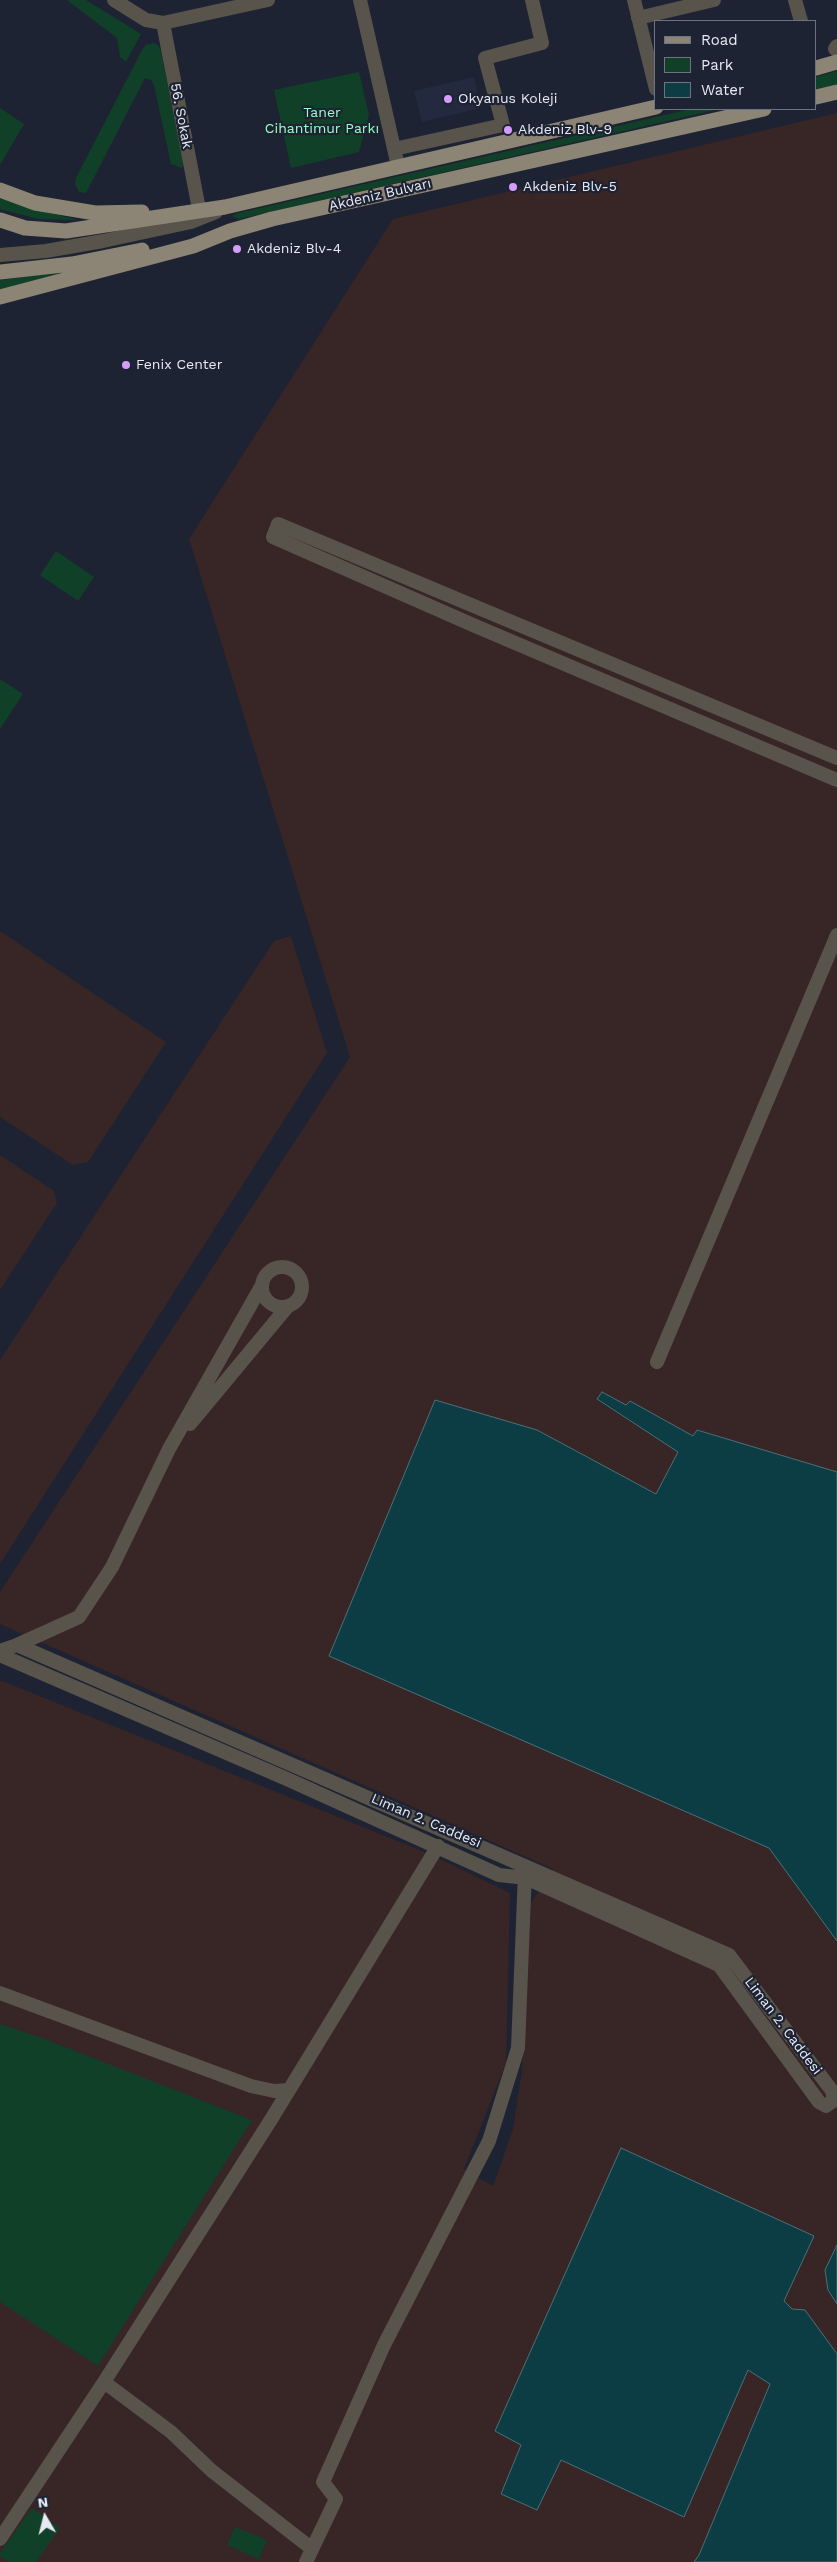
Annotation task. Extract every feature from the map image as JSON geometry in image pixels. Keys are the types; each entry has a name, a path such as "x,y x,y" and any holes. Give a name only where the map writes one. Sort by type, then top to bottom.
{"main road":[{"path":"817,67 836,52"},
{"path":"817,97 837,92"},
{"name":"Akdeniz Bulvarı","path":"226,207 654,107"},
{"name":"Akdeniz Bulvarı","path":"0,297 193,246 230,231 272,219 760,110"},
{"path":"0,190 35,203 95,213 226,207"},
{"path":"0,220 25,228 66,231 226,207"},
{"path":"0,272 114,256 230,231"}],"street":[{"path":"114,0 146,20 163,23 230,4 268,0"},
{"path":"360,0 398,166"},
{"path":"394,149 503,125 485,58 542,43 532,0"},
{"path":"634,0 654,81"},
{"path":"638,18 714,0"},
{"path":"795,0 801,20"},
{"name":"56. Sokak","path":"163,23 199,209"},
{"path":"0,255 46,251 152,231 191,222 226,207"},
{"path":"837,758 276,531 491,633 837,780"},
{"path":"657,1362 837,935"},
{"path":"0,1651 79,1617 112,1567 169,1449 268,1273 274,1269 286,1268 297,1274 302,1286 299,1299 288,1306 169,1449"},
{"path":"262,1285 263,1292 269,1303 275,1306 288,1306"},
{"name":"Liman 2. Caddesi","path":"0,1655 499,1875 526,1878 719,1965 818,2102 824,2106 832,2103 833,2092 729,1955 525,1864 17,1645"},
{"path":"143,1718 149,1701"},
{"path":"0,2539 104,2382 289,2090 432,1844 433,1824"},
{"path":"306,2562 336,2499 323,2482 384,2345 489,2141 518,2048 522,1911 526,1878 525,1864"},
{"path":"0,1993 251,2086 274,2091 289,2090"},
{"path":"104,2382 171,2432 212,2471 312,2548"}],"shaded area":[{"name":"Okyanus Koleji","path":"474,77 481,108 422,122 414,91"},
{"path":"837,113 837,1472 698,1430 693,1436 630,1401 627,1405 597,1400 678,1452 656,1494 537,1430 330,1656 770,1848 837,1941 837,2245 825,2270 828,2290 837,2304 837,2354 805,2311 792,2309 784,2301 814,2236 495,2431 521,2444 501,2494 537,2510 560,2460 684,2517 747,2370 770,2383 699,2555 694,2562 0,2562 0,1680 432,1855 510,1893 506,2063 464,2169 493,2186 513,2129 522,2070 531,1903 553,1869 0,1624 0,1592 350,1057 189,539 393,219"},
{"path":"0,931 166,1042 88,1162 73,1165 0,1117"},
{"path":"291,936 327,1053 0,1564 0,1360 274,941"},
{"path":"0,1155 54,1191 57,1203 0,1290"}],"green space":[{"path":"67,0 86,0 141,34 126,62 120,57 117,38"},
{"path":"153,43 158,45 161,52 183,163 182,168 171,164 154,85 151,80 145,78 86,193 79,192 75,184 76,178 142,50 146,45"},
{"path":"837,71 837,85 817,89 817,77"},
{"name":"Taner Cihantimur Parkı","path":"359,72 369,115 359,152 291,168 274,90"},
{"path":"0,108 24,124 0,165"},
{"path":"687,110 716,110 239,219 233,217 233,215"},
{"path":"0,196 26,207 78,220 38,219 0,209"},
{"path":"67,271 0,290 0,280"},
{"path":"56,551 94,577 78,601 40,575"},
{"path":"0,679 23,694 0,729"},
{"path":"0,2024 42,2038 252,2120 98,2366 0,2302"},
{"path":"32,2508 60,2528 36,2562 8,2562 0,2556 0,2553"},
{"path":"235,2527 267,2540 259,2559 227,2545"}],"water":[{"path":"602,1392 626,1405 630,1401 693,1436 697,1430 837,1472 837,1941 769,1848 329,1656 435,1400 537,1430 656,1494 678,1452 597,1399"},
{"path":"621,2148 814,2236 784,2301 792,2309 805,2310 837,2354 837,2562 694,2562 699,2555 770,2384 748,2370 684,2517 561,2460 537,2510 501,2494 521,2445 495,2431"},
{"path":"837,2245 837,2304 828,2290 825,2270"}],"place":[{"name":"Okyanus Koleji","path":"448,99"},
{"name":"Akdeniz Blv-9","path":"508,130"},
{"name":"Akdeniz Blv-5","path":"513,187"},
{"name":"Akdeniz Blv-4","path":"237,249"},
{"name":"Fenix Center","path":"126,365"}]}
